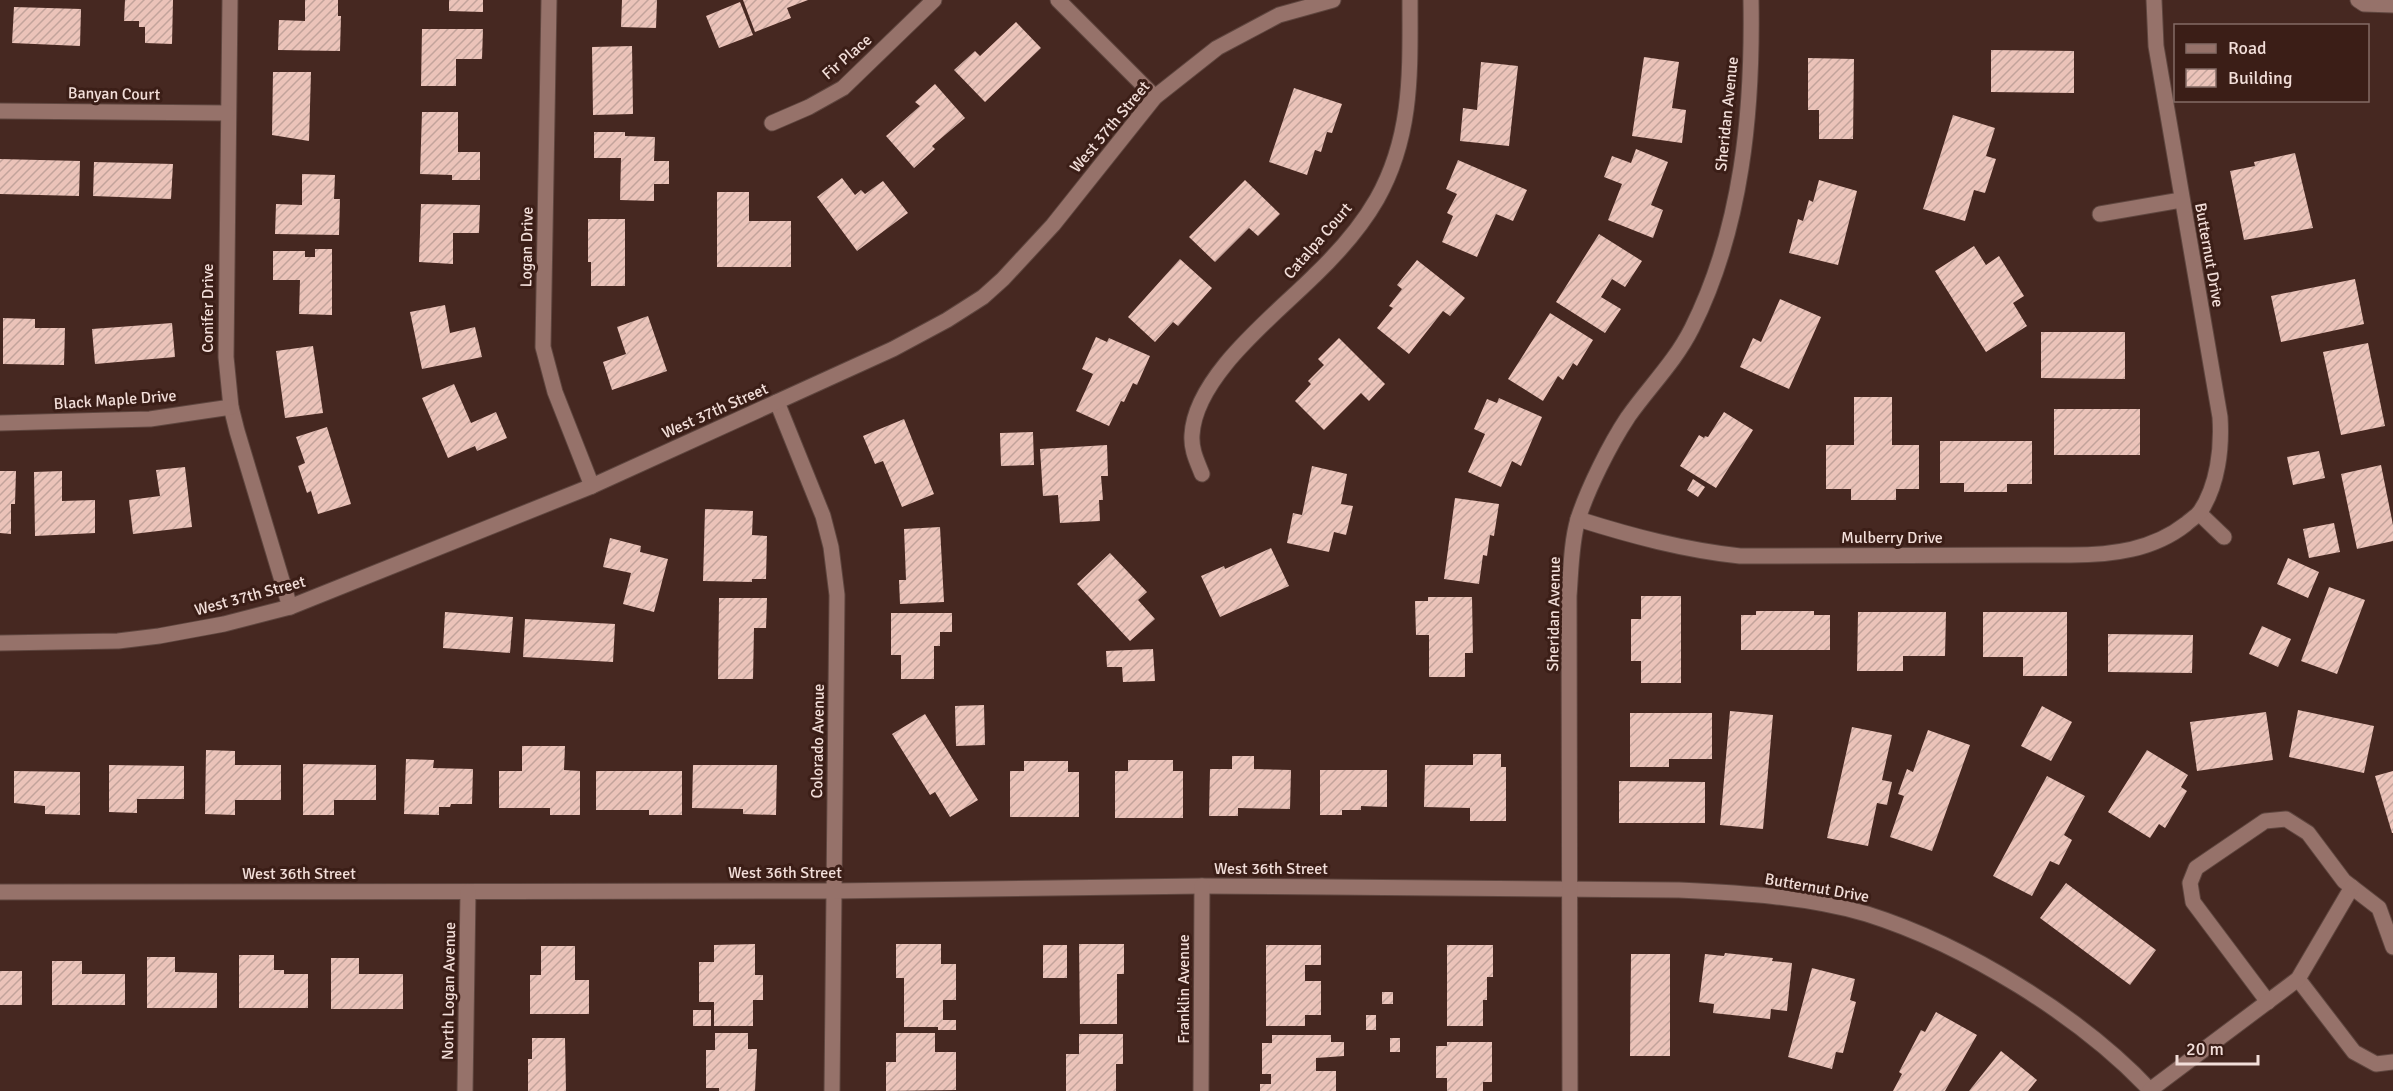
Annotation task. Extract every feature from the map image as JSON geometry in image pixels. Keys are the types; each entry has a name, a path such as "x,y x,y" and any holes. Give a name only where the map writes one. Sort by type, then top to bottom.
{"street":[{"name":"Conifer Drive","path":"230,0 226,357 231,407 290,607"},
{"name":"Logan Drive","path":"549,0 543,347 555,392 592,486"},
{"name":"Fir Place","path":"772,123 809,107 843,88 933,0"},
{"path":"1058,0 1155,97"},
{"name":"West 37th Street","path":"0,643 118,640 159,636 224,624 290,607 592,486 893,349 947,320 983,297 1003,279 1053,225 1155,97 1217,48 1279,15 1333,0"},
{"name":"Catalpa Court","path":"1202,474 1193,453 1192,435 1196,416 1213,382 1242,345 1316,274 1346,241 1376,200 1392,168 1404,130 1409,92 1410,0"},
{"name":"Sheridan Avenue","path":"1570,1091 1569,596 1578,519 1603,462 1628,417 1670,364 1692,329 1714,276 1728,229 1743,156 1750,80 1751,0"},
{"name":"Butternut Drive","path":"2154,0 2156,46 2220,417 2219,460 2210,492 2199,513"},
{"path":"2358,0 2364,3 2393,5"},
{"name":"Banyan Court","path":"0,111 227,113"},
{"path":"2100,214 2181,200"},
{"name":"Colorado Avenue","path":"777,402 823,516 831,547 837,595 832,891 832,1091"},
{"name":"Black Maple Drive","path":"0,423 150,419 231,407"},
{"path":"2199,513 2224,537"},
{"name":"Mulberry Drive","path":"1578,519 1638,538 1703,552 1740,556 2060,556 2103,555 2134,550 2159,541 2178,530 2199,513"},
{"path":"2268,1002 2193,902 2190,883 2196,868 2265,820 2286,819 2308,834 2344,881 2379,908 2393,947"},
{"name":"West 36th Street","path":"0,892 832,891 1202,886 1569,889"},
{"name":"Franklin Avenue","path":"1202,886 1202,1091"},
{"path":"2352,887 2298,980 2354,1052 2376,1065 2393,1062"},
{"name":"Butternut Drive","path":"1569,889 1740,893 1809,902 1866,914 1922,935 2028,992 2094,1037 2150,1090 2298,980"},
{"name":"North Logan Avenue","path":"465,1091 468,892"}],"building":[{"path":"125,0 173,0 172,44 145,43 145,27 139,27 139,21 124,21"},
{"path":"305,0 338,0 338,16 341,16 340,51 278,50 279,20 305,21"},
{"path":"449,0 483,0 483,12 449,11"},
{"path":"622,0 657,0 656,28 621,27"},
{"path":"743,0 808,0 787,8 791,18 755,32"},
{"path":"740,2 753,35 719,48 706,16"},
{"path":"14,7 81,9 80,46 12,43"},
{"path":"1016,22 1041,48 985,102 954,70 975,51 980,56"},
{"path":"422,29 483,29 482,59 456,59 456,86 421,86"},
{"path":"632,46 633,114 593,115 592,47"},
{"path":"1991,50 2074,51 2074,93 1991,92"},
{"path":"1644,57 1679,62 1672,108 1686,110 1682,143 1632,136"},
{"path":"1808,58 1854,59 1853,139 1819,139 1819,110 1808,110"},
{"path":"1481,62 1518,66 1509,146 1460,141 1463,108 1477,110"},
{"path":"273,72 311,72 309,141 272,135"},
{"path":"935,84 965,118 932,146 935,149 914,168 886,136 920,106 915,102"},
{"path":"1294,88 1342,104 1332,133 1327,132 1321,152 1315,150 1307,175 1269,162"},
{"path":"422,112 458,112 458,152 480,152 480,180 452,180 452,175 420,174"},
{"path":"1953,115 1995,128 1986,156 1996,159 1985,193 1974,190 1965,221 1923,209"},
{"path":"594,132 625,132 625,136 655,137 654,161 669,161 669,184 654,184 654,201 620,200 621,158 594,158"},
{"path":"1636,149 1668,162 1651,205 1663,210 1653,238 1608,220 1622,184 1604,177 1612,156 1631,163"},
{"path":"2295,153 2313,228 2244,240 2230,171 2255,166 2254,162"},
{"path":"0,159 80,161 79,196 0,194"},
{"path":"1458,160 1527,190 1513,221 1496,214 1477,257 1442,242 1453,216 1447,213 1457,194 1446,189"},
{"path":"94,162 173,164 171,199 93,196"},
{"path":"302,174 335,175 334,199 340,199 339,235 275,234 276,204 302,205"},
{"path":"842,178 855,195 861,190 865,194 883,181 908,213 857,251 817,197"},
{"path":"1245,180 1280,214 1258,236 1249,228 1215,262 1189,237"},
{"path":"1819,180 1857,191 1838,265 1789,253 1798,219 1803,221 1809,200 1813,202"},
{"path":"717,192 749,192 749,221 791,221 791,267 717,267"},
{"path":"421,204 480,205 479,233 453,233 453,264 419,262"},
{"path":"588,219 625,219 625,286 591,286 591,262 588,262"},
{"path":"1599,234 1642,261 1625,287 1612,279 1601,297 1621,309 1605,333 1556,302"},
{"path":"1974,246 1986,265 1999,256 2024,296 2013,303 2027,326 1986,352 1935,271"},
{"path":"315,249 332,249 332,315 299,314 300,280 273,280 273,251 305,251 305,257 315,257"},
{"path":"1180,259 1212,288 1178,326 1173,322 1155,342 1128,317"},
{"path":"1417,260 1465,298 1450,316 1443,311 1409,354 1377,328 1393,308 1389,306 1402,289 1397,285"},
{"path":"2355,279 2364,324 2281,342 2271,296"},
{"path":"1780,299 1821,317 1789,389 1740,367 1753,338 1761,342"},
{"path":"445,305 450,333 475,327 482,357 422,369 410,312"},
{"path":"1550,313 1593,340 1577,366 1573,363 1563,380 1558,376 1543,401 1508,379"},
{"path":"648,316 667,371 612,390 603,362 626,354 617,327"},
{"path":"3,318 35,319 35,328 65,328 64,365 3,364"},
{"path":"172,323 175,357 95,364 92,329"},
{"path":"2041,332 2125,332 2125,379 2041,378"},
{"path":"1096,337 1107,342 1109,338 1150,356 1137,385 1133,383 1109,426 1076,411 1093,374 1082,369"},
{"path":"1339,338 1385,384 1369,401 1361,393 1324,430 1295,401 1311,384 1308,381 1324,365 1318,359"},
{"path":"2368,343 2385,426 2341,435 2323,352"},
{"path":"313,346 323,413 285,418 276,351"},
{"path":"454,384 471,423 496,412 507,438 477,451 475,446 448,458 422,398"},
{"path":"1854,397 1892,397 1892,445 1919,445 1919,489 1896,489 1896,500 1851,500 1851,489 1826,489 1826,445 1854,445"},
{"path":"1499,398 1542,417 1521,466 1512,461 1501,487 1468,472 1485,434 1474,429 1487,399 1497,403"},
{"path":"2054,409 2140,409 2140,455 2054,455"},
{"path":"1724,412 1753,430 1716,488 1680,466 1699,435 1704,438 1708,437"},
{"path":"904,419 934,494 902,507 883,461 875,464 863,436"},
{"path":"327,427 351,504 318,514 311,491 307,493 298,466 305,463 296,437"},
{"path":"1033,432 1034,465 1001,466 1000,433"},
{"path":"1940,441 2032,441 2032,484 2007,484 2007,492 1964,492 1964,483 1940,483"},
{"path":"1107,445 1108,476 1101,476 1103,500 1099,500 1100,521 1060,523 1058,495 1043,496 1040,449"},
{"path":"2319,451 2325,478 2293,485 2287,457"},
{"path":"2381,465 2393,525 2393,541 2357,549 2341,474"},
{"path":"1312,466 1347,474 1341,504 1353,506 1346,535 1334,532 1329,552 1287,543 1293,513 1302,515"},
{"path":"185,467 192,527 133,534 129,500 160,496 156,470"},
{"path":"0,471 16,471 15,504 11,504 11,534 0,533"},
{"path":"62,471 62,501 95,500 95,533 35,536 34,472"},
{"path":"1693,479 1705,487 1698,497 1687,490"},
{"path":"1455,498 1499,504 1494,536 1490,535 1487,556 1483,555 1479,584 1444,579"},
{"path":"705,509 753,511 752,535 767,536 766,579 752,579 752,582 703,581"},
{"path":"2334,523 2340,552 2309,558 2303,529"},
{"path":"940,527 944,602 900,604 899,580 906,580 904,529"},
{"path":"610,538 641,546 640,552 668,559 654,612 623,604 631,573 603,567"},
{"path":"1271,548 1289,586 1220,617 1201,576 1224,566 1225,569"},
{"path":"1110,553 1147,592 1138,600 1155,619 1130,641 1077,584"},
{"path":"2288,558 2319,572 2308,598 2277,584"},
{"path":"2329,587 2365,600 2337,674 2301,661"},
{"path":"1641,596 1681,596 1681,683 1641,683 1641,661 1631,661 1631,619 1641,619"},
{"path":"1428,597 1472,597 1473,653 1465,653 1465,677 1429,677 1429,635 1416,635 1415,601 1428,601"},
{"path":"719,598 767,598 766,628 754,628 753,679 718,679"},
{"path":"1756,611 1814,611 1814,615 1830,615 1830,650 1741,650 1741,615 1756,615"},
{"path":"445,612 513,617 510,653 443,648"},
{"path":"1858,612 1946,612 1945,656 1903,656 1903,671 1857,671"},
{"path":"1983,612 2067,612 2067,676 2023,676 2023,657 1983,657"},
{"path":"891,613 952,613 952,632 940,632 940,646 934,646 934,679 901,679 901,655 891,655"},
{"path":"525,619 615,624 613,662 523,657"},
{"path":"2262,626 2291,639 2278,667 2249,654"},
{"path":"2108,634 2193,635 2192,673 2108,672"},
{"path":"1153,649 1155,681 1123,682 1122,667 1107,667 1106,651"},
{"path":"984,705 985,745 956,746 955,706"},
{"path":"2042,706 2072,722 2051,761 2021,746"},
{"path":"2298,710 2374,726 2364,773 2289,757"},
{"path":"1730,711 1773,715 1763,829 1720,825"},
{"path":"2266,712 2273,760 2197,771 2190,722"},
{"path":"1630,713 1712,713 1712,759 1669,759 1669,767 1630,767"},
{"path":"925,714 978,800 950,817 935,792 930,795 892,734"},
{"path":"1852,727 1892,735 1882,780 1892,782 1887,805 1877,803 1868,846 1827,838"},
{"path":"1928,730 1970,745 1932,851 1890,837 1904,796 1898,794 1907,769 1913,772"},
{"path":"522,746 565,746 564,770 580,771 580,815 550,815 550,808 499,808 499,771 522,771"},
{"path":"206,750 235,751 235,765 281,765 281,800 235,800 235,815 205,814"},
{"path":"2147,750 2188,775 2181,787 2187,791 2165,828 2159,824 2150,838 2108,812"},
{"path":"1473,754 1501,754 1501,767 1506,767 1506,821 1470,821 1470,808 1424,807 1425,765 1473,765"},
{"path":"1232,756 1254,756 1254,769 1291,770 1290,809 1238,808 1238,816 1209,816 1210,769 1232,769"},
{"path":"406,759 434,760 433,768 473,769 472,804 451,804 450,807 439,807 439,815 404,814"},
{"path":"1128,760 1173,760 1173,771 1183,771 1183,818 1115,818 1115,771 1128,771"},
{"path":"1024,761 1068,761 1068,772 1079,772 1079,817 1010,817 1010,771 1024,771"},
{"path":"303,764 376,765 376,800 334,800 334,815 303,815"},
{"path":"109,765 184,766 184,799 137,799 137,813 109,812"},
{"path":"693,765 777,765 776,815 743,814 743,809 692,808"},
{"path":"1320,770 1387,770 1387,807 1361,806 1361,810 1342,810 1342,815 1320,815"},
{"path":"14,771 80,772 80,815 45,814 45,806 14,803"},
{"path":"596,771 682,771 682,815 649,815 649,810 596,810"},
{"path":"2393,771 2393,833 2392,833 2375,776"},
{"path":"2047,776 2085,796 2064,835 2072,840 2059,865 2050,861 2032,896 1993,876"},
{"path":"1619,781 1705,782 1705,823 1619,823"},
{"path":"2066,883 2156,950 2130,985 2040,918"},
{"path":"755,944 755,975 763,975 763,1000 753,1000 753,1026 714,1026 714,1002 699,1002 699,962 714,962 714,945"},
{"path":"896,944 941,944 941,964 956,964 956,1000 943,1000 943,1020 956,1020 956,1030 938,1030 938,1027 904,1027 904,978 896,978"},
{"path":"1079,944 1124,944 1124,974 1117,974 1117,1024 1080,1024"},
{"path":"1043,945 1067,945 1067,978 1043,978"},
{"path":"1266,945 1321,945 1321,965 1305,965 1305,981 1321,981 1321,1015 1305,1015 1305,1026 1266,1026"},
{"path":"1447,945 1493,945 1493,977 1487,977 1487,1000 1483,1000 1483,1026 1447,1026"},
{"path":"541,946 575,946 575,980 589,980 589,1014 530,1014 530,975 541,975"},
{"path":"1725,953 1773,958 1772,961 1792,963 1787,1011 1771,1009 1770,1019 1713,1013 1714,1004 1699,1002 1705,954 1724,956"},
{"path":"1631,954 1670,954 1670,1056 1630,1056"},
{"path":"239,955 274,955 274,970 284,970 284,974 308,974 308,1008 239,1008"},
{"path":"147,957 175,957 175,972 217,973 217,1008 147,1008"},
{"path":"331,958 359,958 359,974 403,974 403,1009 331,1009"},
{"path":"52,961 82,961 82,974 125,974 125,1005 52,1005"},
{"path":"1812,968 1855,979 1850,1000 1856,1002 1843,1053 1836,1052 1832,1069 1788,1057"},
{"path":"0,971 22,971 22,1005 0,1005"},
{"path":"1382,992 1393,992 1393,1004 1382,1004"},
{"path":"693,1010 711,1010 711,1026 693,1026"},
{"path":"1936,1012 1977,1035 1945,1091 1893,1091 1902,1074 1899,1072 1921,1030 1925,1032"},
{"path":"1366,1015 1376,1015 1376,1030 1366,1030"},
{"path":"715,1033 748,1033 748,1049 757,1049 755,1091 719,1091 719,1088 706,1088 706,1050 715,1050"},
{"path":"896,1033 935,1033 935,1052 956,1052 956,1090 886,1091 886,1062 896,1062"},
{"path":"1079,1034 1123,1034 1123,1064 1116,1064 1116,1091 1066,1091 1066,1054 1079,1054"},
{"path":"1272,1035 1331,1035 1331,1042 1344,1042 1344,1056 1316,1058 1316,1071 1336,1071 1336,1091 1260,1091 1260,1084 1271,1084 1271,1074 1262,1074 1262,1043 1272,1043"},
{"path":"532,1038 565,1038 566,1091 528,1091 528,1059 532,1059"},
{"path":"1390,1038 1400,1038 1400,1052 1390,1052"},
{"path":"1447,1042 1492,1042 1492,1082 1483,1082 1483,1091 1447,1091 1447,1078 1436,1078 1436,1046 1447,1046"},
{"path":"2001,1051 2037,1080 2028,1091 1969,1091"}]}
